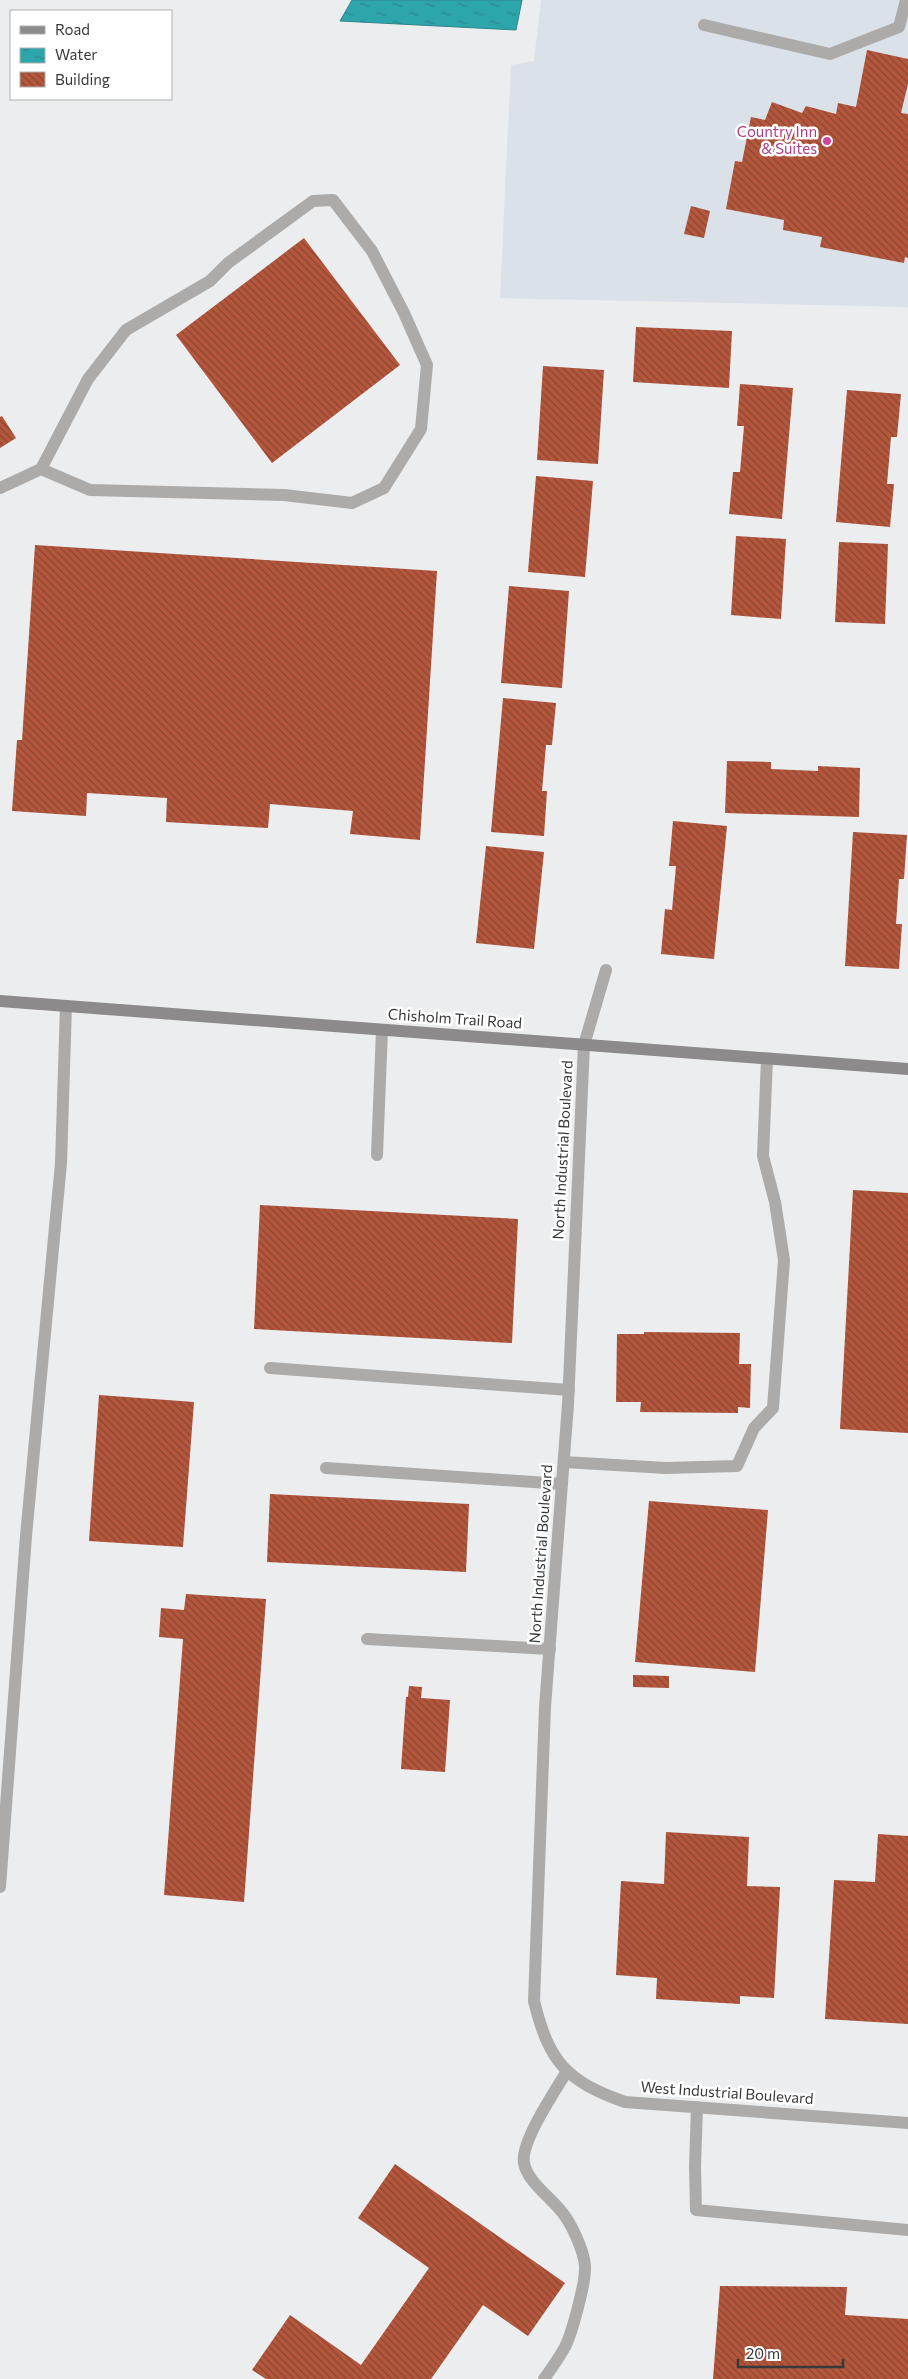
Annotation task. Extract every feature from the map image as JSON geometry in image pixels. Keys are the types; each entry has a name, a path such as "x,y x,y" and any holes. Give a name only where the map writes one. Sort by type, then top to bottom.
{"street":[{"path":"704,24 830,54 899,27 906,0"},
{"path":"0,488 41,470 88,379 126,330 210,281 228,263 313,201 333,200 372,251 404,312 427,365 420,429 384,488 352,503 284,495 90,490 41,470"},
{"name":"North Industrial Boulevard","path":"557,2060 541,2032 534,2001 545,1707 564,1462 584,1045 606,970"},
{"name":"Chisholm Trail Road","path":"0,1001 908,1069"},
{"path":"0,1887 26,1536 61,1163 66,1006"},
{"path":"377,1155 382,1030"},
{"path":"564,1462 666,1468 737,1466 754,1428 773,1408 784,1260 775,1202 763,1156 767,1059"},
{"path":"270,1368 568,1390"},
{"path":"326,1468 562,1484"},
{"path":"367,1639 550,1649"},
{"name":"West Industrial Boulevard","path":"557,2060 576,2080 595,2092 625,2102 908,2123"},
{"path":"544,2379 565,2347 578,2305 585,2266 576,2236 563,2213 527,2172 523,2162 526,2148 538,2120 567,2071"},
{"path":"697,2107 696,2210 908,2230"}],"shaded area":[{"path":"541,0 908,0 908,307 500,298 511,65 534,61"}],"water":[{"path":"352,0 522,0 516,30 340,21"}],"building":[{"name":"Country Inn & Suites","path":"867,50 908,59 908,84 901,113 908,114 908,258 905,257 904,263 820,247 822,237 783,230 784,220 726,209 735,161 742,162 751,117 765,120 772,102 802,113 806,106 836,114 838,103 856,107"},
{"path":"691,206 710,211 704,238 684,234"},
{"path":"304,238 400,365 272,463 176,335"},
{"path":"636,327 732,331 729,388 633,382"},
{"path":"543,366 604,370 598,464 537,460"},
{"path":"740,384 793,388 782,519 729,514 733,472 740,472 744,426 737,426"},
{"path":"847,390 901,394 897,437 891,437 887,484 894,484 890,527 836,522"},
{"path":"2,416 16,438 0,448 0,417"},
{"path":"536,476 593,481 585,577 528,572"},
{"path":"736,536 786,539 781,619 731,615"},
{"path":"839,542 888,544 885,624 835,622"},
{"path":"35,545 437,571 420,840 350,834 353,811 270,804 268,828 166,822 167,798 87,793 86,816 12,811 17,740 22,740"},
{"path":"509,586 569,591 562,688 501,683"},
{"path":"503,698 556,703 552,745 546,745 542,791 547,791 544,836 491,832"},
{"path":"727,761 771,762 771,769 818,771 818,766 860,768 859,817 725,813"},
{"path":"673,821 727,826 714,959 661,954 665,909 672,910 676,866 669,866"},
{"path":"853,832 907,835 904,879 899,879 896,924 902,924 899,969 845,966"},
{"path":"486,846 544,852 534,949 476,943"},
{"path":"853,1190 908,1193 908,1433 840,1429"},
{"path":"260,1205 518,1219 512,1343 254,1329"},
{"path":"644,1332 740,1333 739,1364 751,1364 750,1408 738,1407 738,1413 640,1412 641,1402 616,1402 617,1334 644,1334"},
{"path":"99,1395 194,1402 183,1547 89,1541"},
{"path":"270,1494 469,1504 466,1572 267,1562"},
{"path":"649,1501 768,1510 755,1672 635,1662"},
{"path":"186,1594 266,1599 244,1902 164,1895 183,1639 159,1637 161,1608 184,1610"},
{"path":"633,1675 669,1676 669,1688 633,1687"},
{"path":"409,1686 422,1687 421,1698 450,1700 445,1772 401,1769 406,1697 408,1697"},
{"path":"666,1832 749,1837 747,1886 780,1887 774,1998 740,1996 740,2004 656,1999 657,1978 616,1975 621,1881 664,1884"},
{"path":"878,1834 908,1836 908,2024 825,2019 834,1880 875,1882"},
{"path":"395,2164 565,2283 528,2336 483,2305 431,2379 266,2379 252,2370 290,2315 361,2365 429,2268 358,2218"},
{"path":"720,2286 847,2287 845,2315 908,2319 908,2379 713,2379"}],"place":[{"name":"Country Inn & Suites","path":"827,141"}]}
